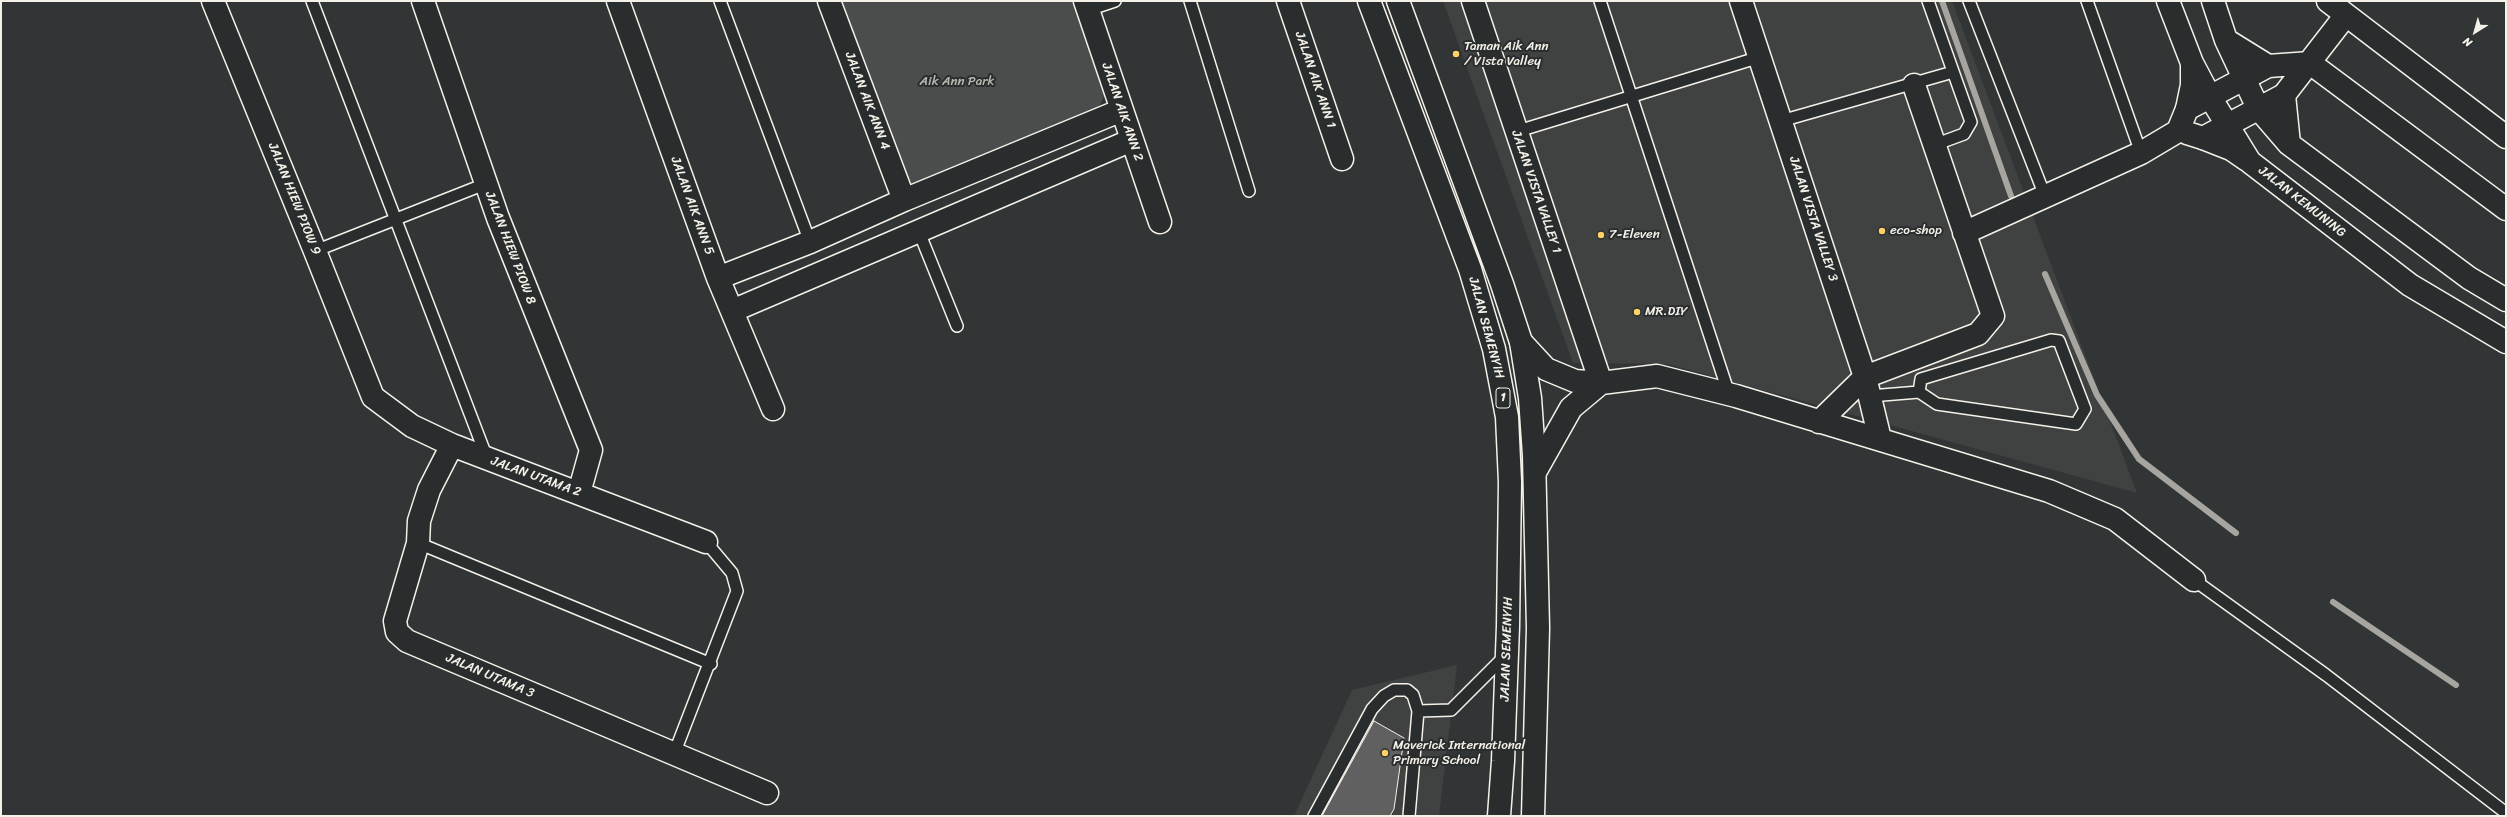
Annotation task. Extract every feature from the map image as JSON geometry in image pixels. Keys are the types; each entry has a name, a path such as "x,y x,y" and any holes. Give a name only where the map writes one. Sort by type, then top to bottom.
{"street":[{"name":"JALAN HIEW PIOW 9","path":"213,1 373,397"},
{"name":"JALAN HIEW PIOW 8","path":"423,1 485,184 591,450 579,493"},
{"name":"JALAN AIK ANN 5","path":"618,1 718,278 773,409"},
{"name":"JALAN AIK ANN 4","path":"829,1 904,200"},
{"name":"JALAN AIK ANN 1","path":"1288,1 1342,158"},
{"name":"JALAN SEMENYIH","path":"1369,1 1470,269 1494,349 1507,417 1510,482 1507,653 1499,816"},
{"name":"JALAN SEMENYIH","path":"1398,1 1502,284 1521,342 1530,405 1535,472 1538,628 1533,816"},
{"name":"JALAN VISTA VALLEY 1","path":"1473,1 1515,132 1601,383"},
{"name":"JALAN VISTA VALLEY 3","path":"1742,1 1867,386 1880,439"},
{"name":"JALAN KEMUNING","path":"2168,1 2192,62 2210,97 2250,162 2410,285 2506,342"},
{"path":"2212,1 2226,40 2258,108 2289,144 2469,278 2506,300"},
{"path":"2328,1 2506,138"},
{"name":"JALAN AIK ANN 2","path":"1087,5 1160,222"},
{"path":"2203,138 2284,95 2346,15"},
{"path":"2226,40 2268,66"},
{"path":"1964,233 2141,153 2178,131 2187,109 2192,85 2192,62"},
{"path":"2187,109 2268,66 2310,63 2506,209"},
{"path":"1819,422 1867,386 1978,334 1993,316 1914,85"},
{"path":"2284,95 2289,144"},
{"path":"718,278 810,242 904,200 1122,110"},
{"path":"2178,131 2203,138 2231,150 2250,162"},
{"path":"732,311 1132,140"},
{"path":"1521,342 1546,369 1575,381 1601,383 1657,376 1729,394 2049,491 2115,519 2194,580"},
{"path":"1535,472 1571,408 1601,383"},
{"name":"JALAN UTAMA 2","path":"373,397 412,426 452,445 706,542"},
{"name":"JALAN UTAMA 3","path":"452,445 429,490 419,520 418,543 395,621 397,632 406,641 767,793"}],"lane":[{"path":"312,1 396,218 428,309 488,460"},
{"path":"720,1 810,242"},
{"path":"1087,5 1115,1"},
{"path":"1190,1 1249,191"},
{"path":"1600,1 1729,394"},
{"path":"1928,1 1971,122 1964,134 1934,145"},
{"path":"1969,1 2045,196"},
{"path":"2086,1 2141,153"},
{"path":"1515,132 1760,57"},
{"path":"1781,121 1914,85 1954,72"},
{"path":"315,251 485,184"},
{"path":"919,232 957,326"},
{"path":"1867,386 1919,392 1937,404 2076,424 2086,409 2059,341 2051,340 1921,379 1919,392"},
{"path":"674,754 711,664 738,591 732,573 706,542"},
{"path":"418,543 711,664"},
{"path":"2194,580 2326,675 2506,813"},
{"path":"1418,711 1451,710 1507,653"},
{"path":"1314,816 1372,709 1384,696 1394,690 1407,690 1413,695 1418,711 1408,816"}],"shaded area":[{"path":"1443,1 1952,1 2137,493 1668,364 1573,363"},
{"name":"Maverick International Primary School","path":"1457,665 1439,816 1294,816 1352,690"}],"green space":[{"name":"Aik Ann Park","path":"842,1 1075,1 1103,83 1104,95 1097,113 908,191"}],"building":[{"path":"1374,721 1404,738 1394,809 1390,816 1322,816"}],"waterway":[{"path":"1942,1 2011,196"},
{"path":"2045,274 2097,395 2139,459 2236,533"},
{"path":"2333,602 2456,685"}],"place":[{"name":"Taman Aik Ann / Vista Valley","path":"1456,54"},
{"name":"eco-shop","path":"1882,231"},
{"name":"7-Eleven","path":"1601,235"},
{"name":"MR.DIY","path":"1637,312"},
{"name":"Maverick International Primary School","path":"1385,753"}]}
